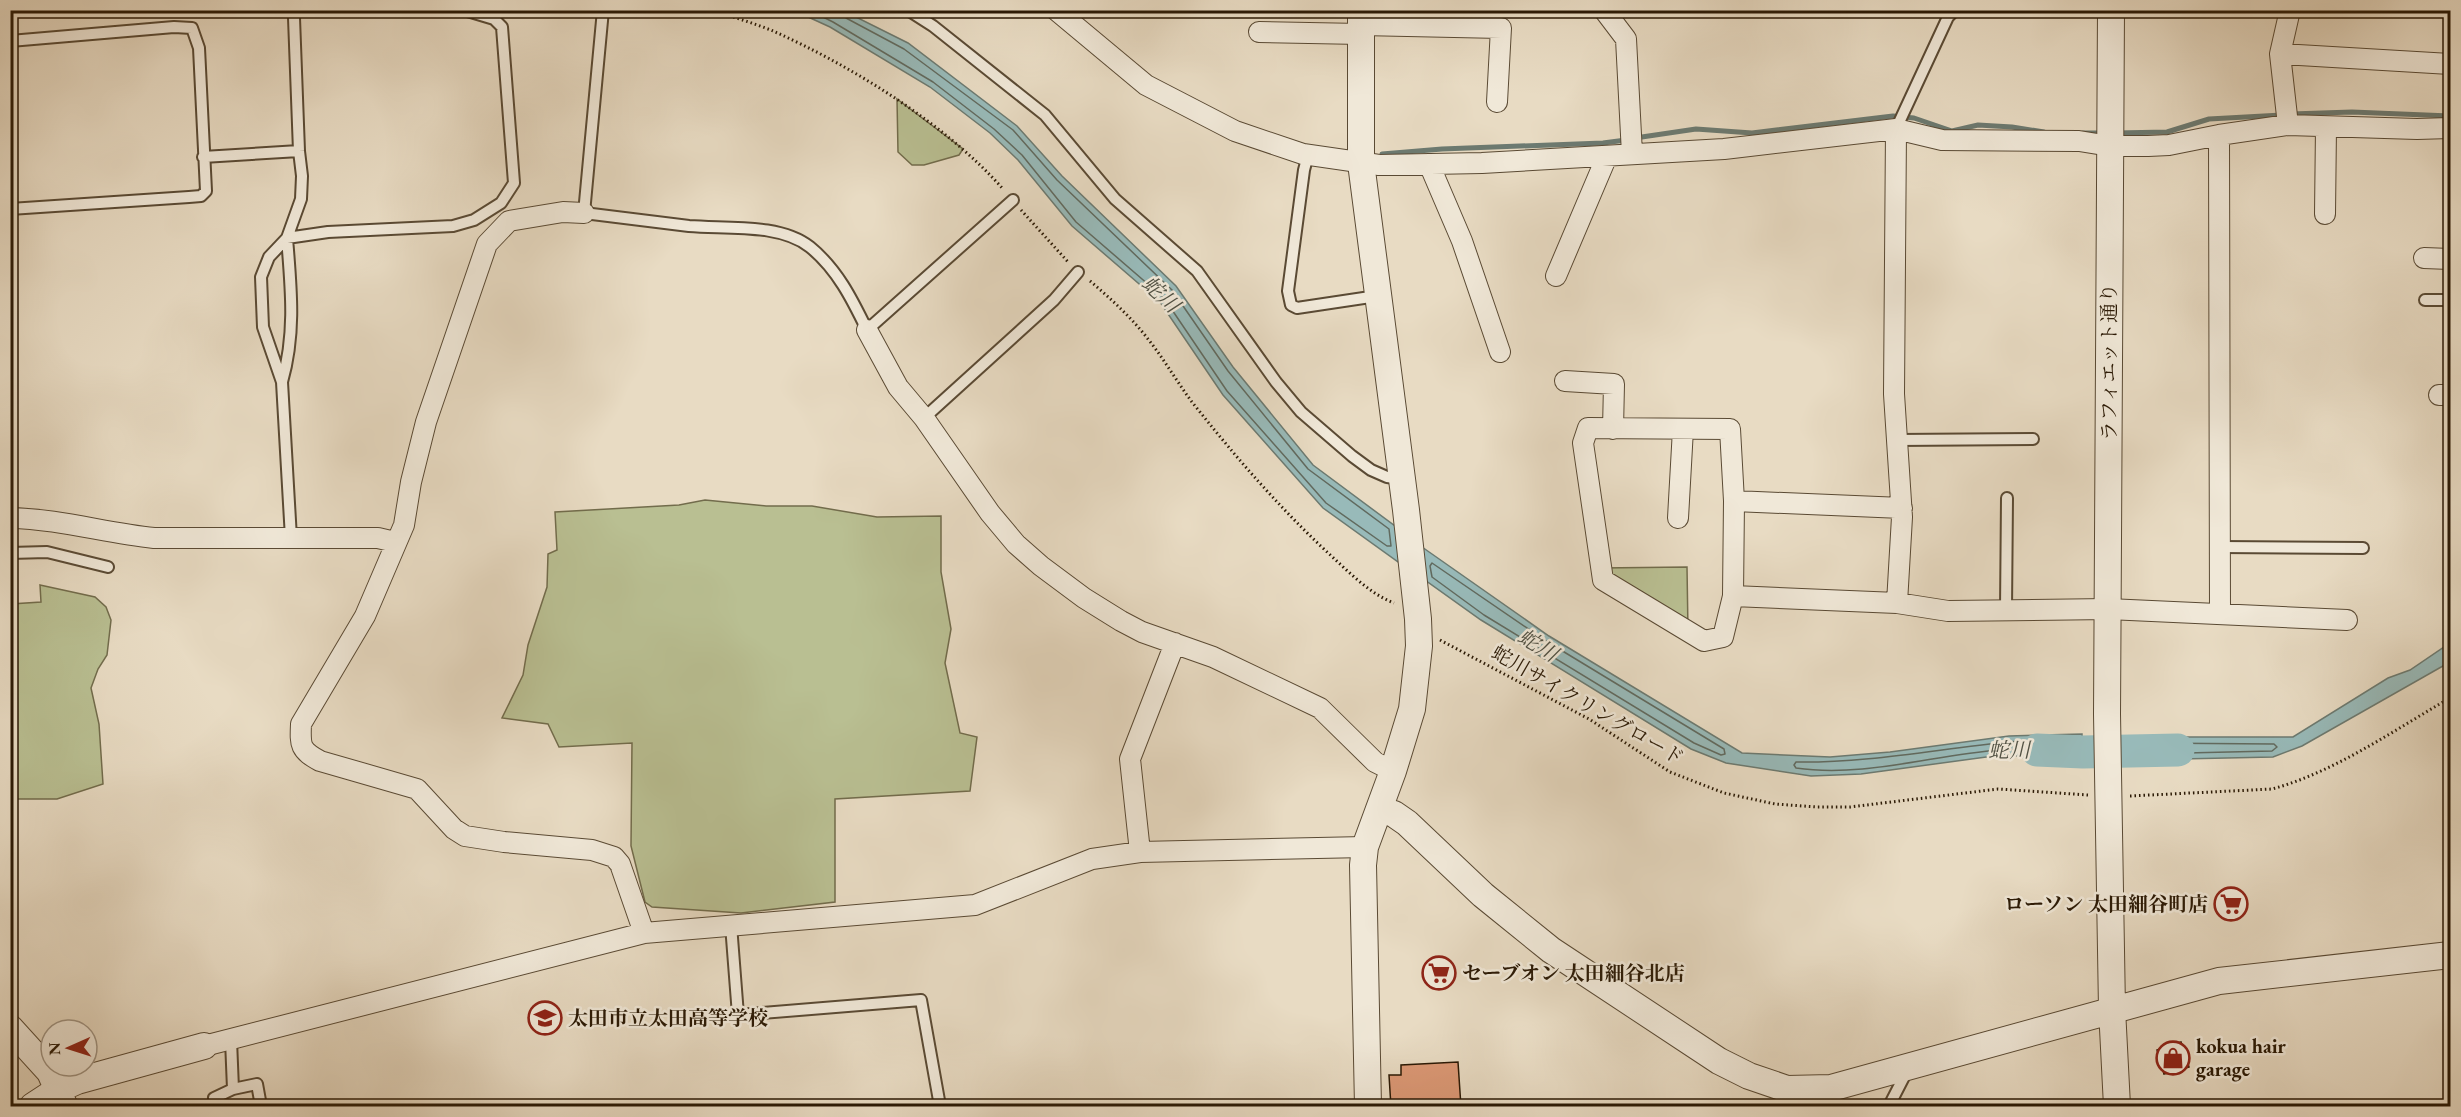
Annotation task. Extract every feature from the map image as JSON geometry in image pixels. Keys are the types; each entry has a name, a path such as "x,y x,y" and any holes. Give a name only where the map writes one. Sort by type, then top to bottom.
{"street":[{"path":"1056,10 1146,85 1235,131 1308,154 1379,165 1724,149 1896,129 1942,140 2079,141 2110,146 2169,145 2288,125 2451,128"},
{"path":"1604,10 1626,39 1632,154"},
{"name":"ラフィエット通り","path":"2109,793 2107,714 2111,10"},
{"path":"2288,125 2280,54 2290,10"},
{"path":"1259,32 1361,23 1501,28 1497,102"},
{"path":"1361,23 1361,163 1406,510 1419,637 1418,672 1412,709 1393,771 1365,847 1362,886 1368,1107"},
{"path":"2280,54 2451,64"},
{"path":"2325,214 2326,127"},
{"path":"1896,129 1896,440 1902,508 1897,603"},
{"path":"2219,135 2220,614"},
{"path":"1556,276 1607,156"},
{"path":"1429,164 1462,241 1500,352"},
{"path":"584,213 563,212 509,221 487,244 426,422 411,482 404,525 365,616 301,724 300,742 305,753 320,761 417,789 454,829 465,836 592,850 614,857 624,874 644,933"},
{"path":"2424,258 2451,259"},
{"path":"867,330 898,387 924,418 990,513 1016,544 1075,592 1142,632 1213,657 1320,708 1375,762 1393,771"},
{"path":"1565,381 1614,384 1613,429"},
{"path":"1588,428 1683,429 1730,429 1734,501 1733,596 1723,637 1704,641 1603,580 1583,443 1588,428"},
{"path":"1678,518 1683,429"},
{"path":"1734,501 1902,508"},
{"path":"10,518 63,522 154,538 378,538 395,542"},
{"path":"1733,596 1897,603 1948,611 2108,609 2347,620"},
{"path":"1140,852 1130,759 1175,643"},
{"path":"2109,793 2112,1009 2117,1107"},
{"path":"1379,809 1394,814 1407,823 1484,895 1551,950 1719,1062 1789,1093 1831,1088 2219,981 2451,955"},
{"path":"33,1107 62,1098 77,1081 644,933 975,905 1092,859 1140,852 1365,847"},
{"path":"10,1028 44,1064 62,1098"}],"lane":[{"path":"282,382 292,334 287,238 301,199 302,176 299,151 296,10"},
{"path":"291,538 282,382 263,327 261,277 269,257 287,238 328,232 453,226 474,220 501,203 514,183 502,27 494,19 464,10"},
{"path":"603,10 584,213 690,226 778,232 794,237 827,264 848,291 867,330 1012,200"},
{"path":"908,10 933,26 1045,115 1114,199 1197,271 1276,382 1301,412 1371,470 1387,477 1402,479"},
{"path":"1896,129 1948,17 1955,10"},
{"path":"10,41 174,27 192,28 199,48 206,190 201,196 10,209"},
{"path":"203,157 299,151"},
{"path":"1308,154 1288,291 1291,305 1297,308 1377,296"},
{"path":"924,418 1054,300 1078,272"},
{"path":"2425,300 2451,300"},
{"path":"1896,440 2033,439"},
{"path":"2006,610 2007,498"},
{"path":"2220,547 2363,548"},
{"path":"10,553 47,552 108,567"},
{"path":"731,925 738,1015 921,1000 940,1107"},
{"path":"231,1040 233,1089"},
{"path":"1889,1107 1909,1067"},
{"path":"216,1107 214,1098 233,1089 257,1084 261,1107"}],"path":[{"name":"蛇川サイクリングロード","path":"1431,635 1589,719 1670,772 1724,793 1775,804 1817,807 1850,807 1998,789 2109,793 2272,789 2318,773 2451,698"}],"green space":[{"path":"897,99 963,149 959,155 924,165 912,165 898,152"},
{"path":"705,500 766,506 812,506 877,517 941,516 941,572 951,629 945,663 960,733 977,737 970,791 835,799 835,902 741,913 652,907 645,902 631,846 632,743 559,747 548,724 502,718 523,675 528,645 547,587 548,554 557,550 555,512 679,505"},
{"path":"1687,567 1688,631 1601,568"},
{"path":"40,585 95,597 106,607 111,620 107,655 98,669 91,688 99,724 103,784 57,799 11,799 11,604 41,602"}],"water":[{"path":"795,11 844,11 908,43 1017,126 1062,176 1176,286 1233,367 1313,465 1395,526 1401,564 1323,508 1223,395 1160,302 1072,226 1018,160 990,133 930,87 830,27"},
{"path":"1422,547 1549,636 1742,753 1830,757 1890,752 2009,736 2082,734 2082,759 2001,755 1861,774 1811,776 1726,763 1691,749 1481,620 1425,580"},
{"path":"2450,643 2450,662 2302,746 2273,757 2134,760 2134,737 2293,737 2388,678 2410,670"}],"building":[{"path":"2181,1042 2189,1067 2164,1074 2157,1050"},
{"path":"1458,1062 1461,1107 1391,1107 1389,1075 1401,1075 1401,1065"}],"waterway":[{"path":"2291,114 2352,112 2450,116"},
{"path":"2116,133 2167,132 2209,119 2282,115"},
{"path":"1635,138 1696,129 1752,133 1893,116 1914,118 1952,131 1978,125 2044,132"},
{"path":"2083,133 2104,133"},
{"path":"1382,154 1626,140"},
{"name":"蛇川","path":"2037,750 2083,752 2178,750"}],"place":[{"name":"ローソン 太田細谷町店","path":"2231,904"},
{"name":"セーブオン 太田細谷北店","path":"1439,973"},
{"name":"太田市立太田高等学校","path":"545,1018"},
{"name":"kokua hair garage","path":"2173,1058"}]}
